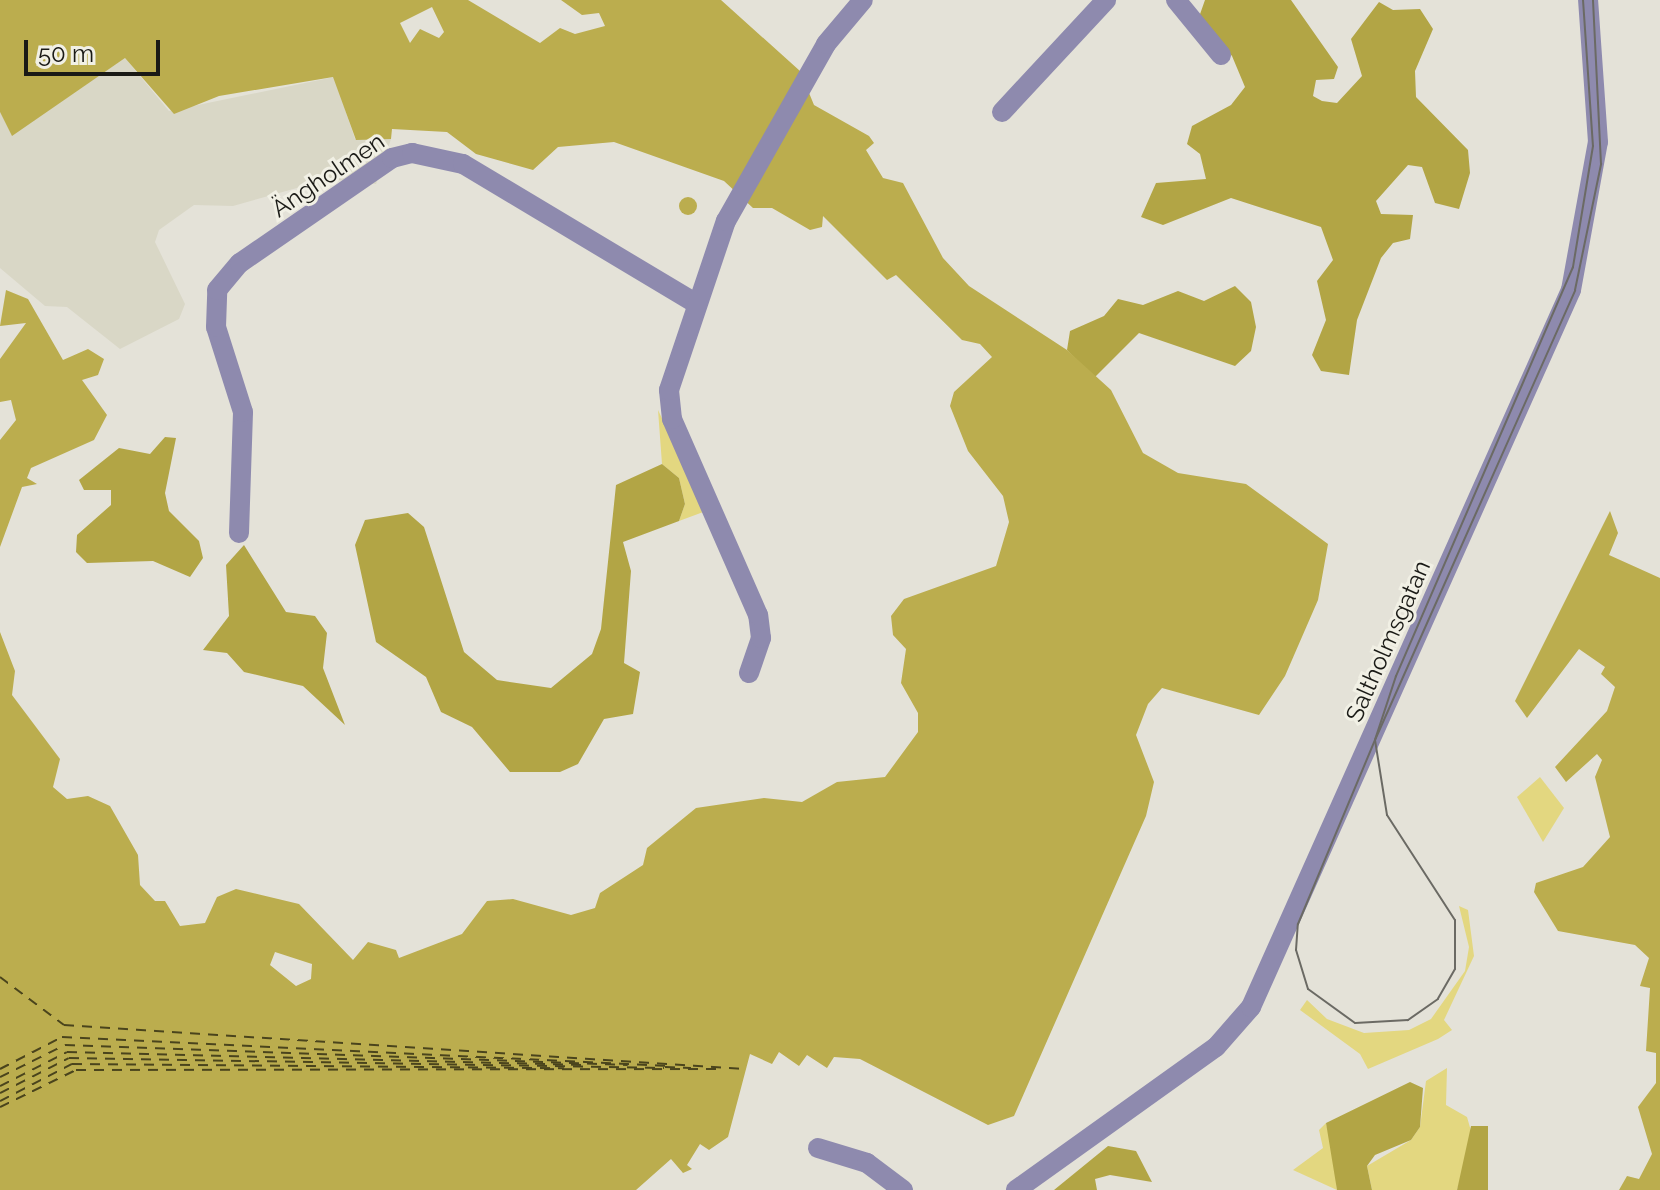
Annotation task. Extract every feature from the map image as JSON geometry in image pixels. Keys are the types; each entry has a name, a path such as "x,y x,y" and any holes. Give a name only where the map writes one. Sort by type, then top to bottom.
{"street":[{"path":"749,673 761,638 758,615 669,401 695,303 741,196 807,77 863,0"},
{"path":"1002,112 1106,0"},
{"path":"1176,0 1221,55"},
{"name":"Saltholmsgatan","path":"1016,1190 1216,1047 1251,1007 1571,290 1598,142 1588,0"},
{"name":"Ängholmen","path":"239,533 243,412 218,336 217,290 240,263 392,158 412,153 463,164 695,303"},
{"path":"818,1148 867,1163 903,1190"}],"shaded area":[{"path":"0,0 468,0 540,43 560,28 575,34 605,26 599,13 582,15 561,0 721,0 800,71 814,105 869,136 874,143 866,150 883,178 903,183 943,258 969,286 1067,350 1111,390 1143,453 1178,473 1246,484 1328,544 1318,600 1285,676 1259,715 1162,688 1148,704 1136,735 1154,782 1146,816 1014,1116 988,1125 860,1059 834,1057 827,1068 807,1055 799,1066 779,1052 772,1064 750,1054 728,1137 709,1150 700,1144 687,1165 692,1169 683,1173 671,1159 636,1190 0,1190 0,632 15,671 12,695 60,759 53,787 67,799 88,796 110,806 138,855 140,885 155,901 165,901 180,926 205,923 217,897 236,889 299,904 353,960 368,942 396,950 399,958 462,934 487,901 513,899 571,915 595,908 600,893 643,865 647,848 696,808 764,798 802,802 837,782 885,777 918,732 918,713 901,683 906,649 893,635 891,616 904,599 996,566 1009,522 1003,496 968,451 950,406 954,392 992,357 980,344 962,340 896,275 887,280 823,216 822,227 810,230 772,208 753,208 724,181 614,142 558,147 533,170 476,154 447,132 392,129 391,139 356,140 333,77 219,96 174,114 125,58 12,136 0,112","holes":["432,7 444,32 439,38 420,29 410,43 400,23","275,952 312,964 311,979 296,986 270,965"]},
{"path":"1205,0 1291,0 1338,67 1334,79 1316,80 1313,96 1337,103 1362,76 1351,39 1379,2 1393,10 1420,9 1433,29 1415,71 1416,97 1468,150 1470,173 1459,209 1435,203 1422,167 1408,165 1376,201 1381,214 1413,215 1410,239 1393,243 1381,258 1357,320 1349,375 1321,371 1312,355 1326,320 1317,281 1333,260 1321,227 1231,198 1163,225 1141,217 1156,183 1206,179 1200,154 1187,144 1192,126 1231,105 1245,87 1232,56 1199,17"},
{"path":"125,58 169,111 334,77 355,139 391,139 376,184 329,179 233,206 194,205 159,230 155,242 185,304 179,319 120,349 67,307 45,306 0,268 0,112 12,135"},
{"path":"688,197 697,206 688,215 679,206"},
{"path":"1235,286 1251,302 1256,327 1251,351 1235,366 1139,333 1094,378 1067,350 1070,331 1104,316 1118,299 1143,305 1178,291 1204,301"},
{"path":"6,290 28,299 63,360 88,349 104,359 98,375 82,380 107,415 94,440 31,468 27,478 37,484 22,487 0,547 0,440 16,420 11,400 0,402 0,359 26,323 0,326"},
{"path":"658,410 706,511 679,521 685,504 679,478 662,464"},
{"path":"165,437 176,438 165,493 169,511 199,541 203,558 190,577 153,561 87,563 76,552 77,535 111,505 111,490 84,490 79,480 119,448 150,454"},
{"path":"662,464 679,478 685,504 679,521 623,542 631,571 624,663 640,672 633,714 604,719 578,764 560,772 510,772 472,727 441,712 426,677 376,642 355,545 365,520 408,513 424,527 464,652 497,680 551,688 592,654 601,629 616,485"},
{"path":"1610,511 1618,533 1609,555 1660,578 1660,1190 1619,1190 1627,1176 1639,1179 1652,1154 1638,1107 1656,1083 1656,1053 1646,1051 1650,988 1640,986 1649,958 1635,945 1558,931 1534,892 1536,883 1583,867 1610,837 1595,777 1602,760 1597,754 1566,782 1555,767 1607,711 1615,687 1601,674 1605,667 1579,649 1527,718 1515,701"},
{"path":"244,545 286,612 315,616 327,633 323,668 345,725 303,686 244,672 227,653 203,650 229,616 226,565"},
{"path":"1540,777 1564,808 1543,842 1517,797"},
{"path":"1459,906 1468,910 1474,956 1444,1020 1452,1030 1368,1069 1360,1054 1300,1010 1307,1000 1327,1019 1364,1033 1409,1030 1431,1019 1465,971 1469,947"},
{"path":"1447,1068 1446,1105 1467,1117 1473,1138 1457,1190 1372,1190 1367,1166 1411,1140 1420,1127 1426,1081"},
{"path":"1410,1082 1423,1088 1420,1127 1411,1140 1375,1155 1367,1166 1372,1190 1337,1190 1326,1123"},
{"path":"1326,1123 1335,1162 1337,1190 1293,1170 1323,1148 1319,1130"},
{"path":"1471,1126 1488,1126 1488,1190 1457,1190"},
{"path":"1108,1146 1136,1151 1152,1182 1110,1175 1095,1179 1097,1190 1054,1190"}],"ferry route":[{"path":"0,977 64,1025 745,1069"},
{"path":"0,1069 62,1037 668,1066"},
{"path":"0,1077 65,1045 628,1065"},
{"path":"0,1086 67,1052 583,1065"},
{"path":"0,1093 69,1058 664,1068"},
{"path":"0,1101 72,1064 564,1068"},
{"path":"665,1067 691,1068"},
{"path":"0,1107 76,1070 724,1069"}],"tram line":[{"path":"1583,0 1593,146 1573,267 1396,676 1375,740 1387,815 1455,920 1455,969 1438,999 1408,1020 1355,1023 1308,989 1296,950 1298,924 1375,740 1575,290 1601,164 1593,0"}]}
